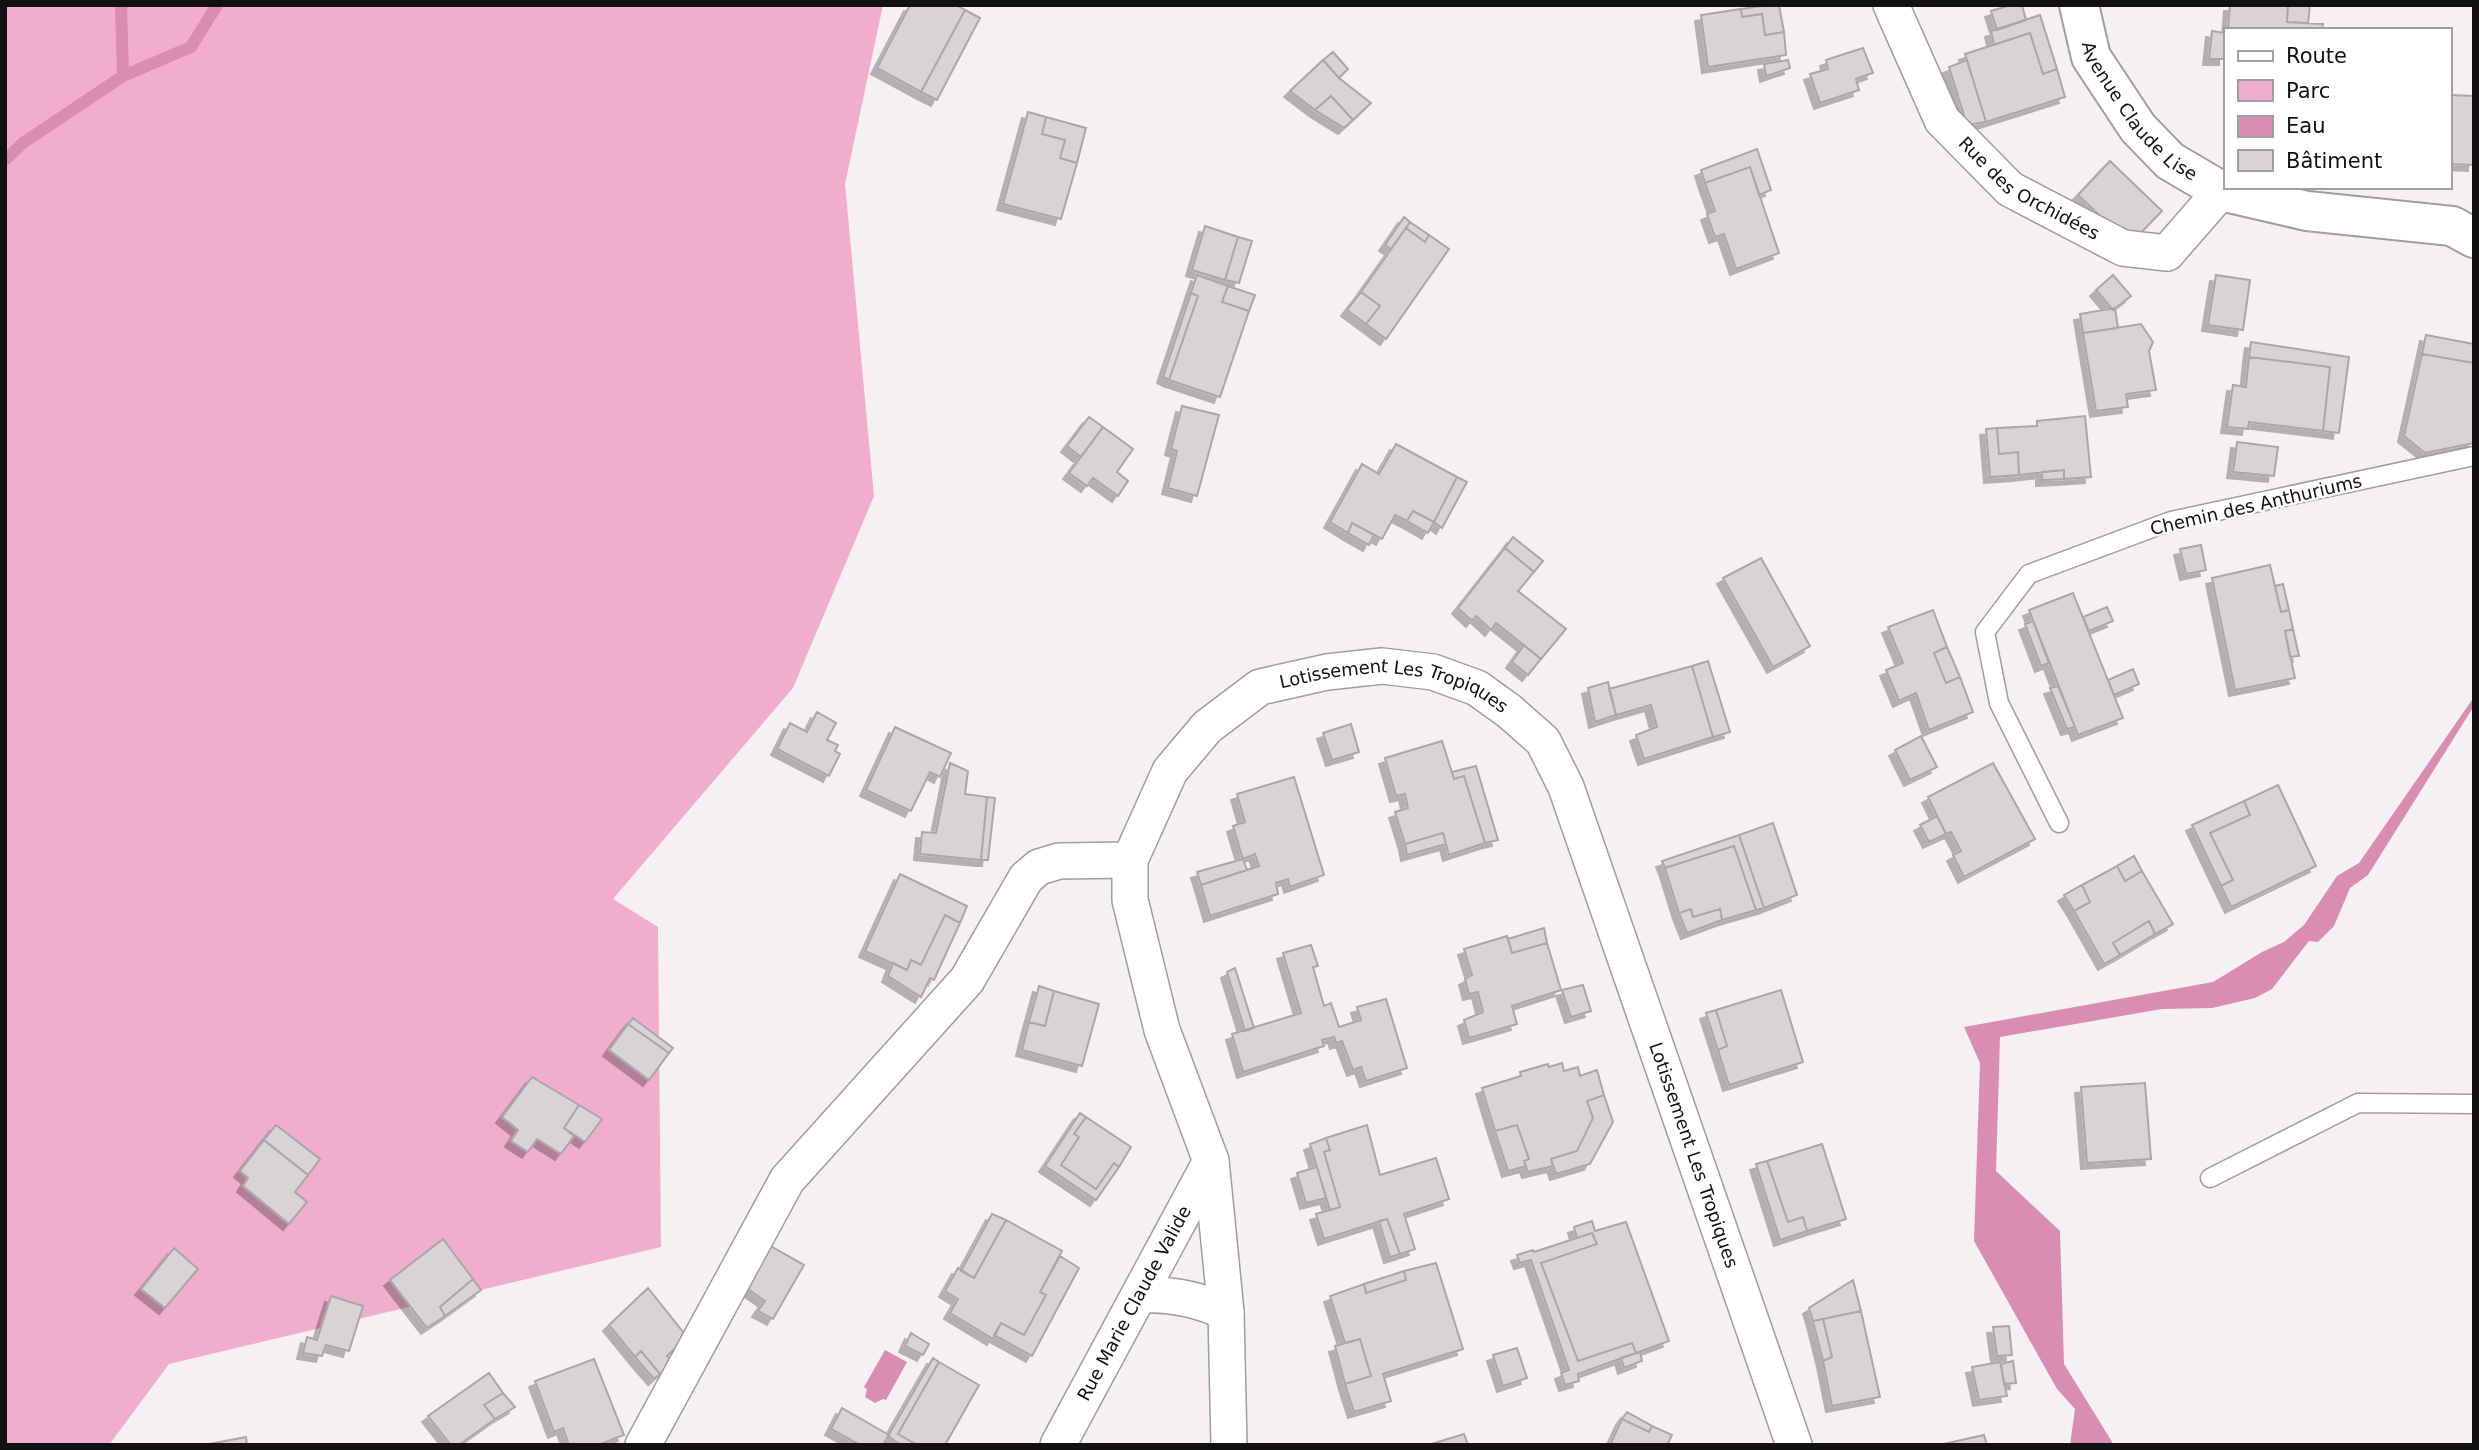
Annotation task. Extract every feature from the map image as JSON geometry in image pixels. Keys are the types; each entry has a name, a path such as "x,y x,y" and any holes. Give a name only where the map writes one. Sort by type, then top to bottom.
{"street":[{"name":"Rue des Orchidées","path":"1891,5 1941,120 2010,189 2123,248 2167,253 2221,191"},
{"name":"Avenue Claude Lise","path":"2079,5 2091,57 2138,128 2170,161 2221,191 2307,211 2452,226 2474,238"},
{"name":"Lotissement Les Tropiques","path":"1229,1445 1226,1312 1211,1161 1162,1030 1130,900 1130,860 1170,771 1207,727 1260,687 1326,672 1382,666 1433,672 1477,688 1509,711 1543,741 1566,787 1794,1445"},
{"path":"643,1445 787,1180 967,980 1026,878 1039,867 1059,861 1130,860"},
{"name":"Rue Marie Claude Valide","path":"1058,1445 1211,1161"},
{"path":"1140,1295 1174,1295 1200,1301 1226,1312"}],"lane":[{"name":"Chemin des Anthuriums","path":"2059,823 1999,703 1985,632 2029,574 2171,521 2474,456"},
{"path":"2210,1178 2358,1103 2474,1104"}],"green space":[{"path":"5,5 883,5 845,184 874,496 793,688 613,899 658,927 661,1247 169,1364 109,1445 5,1445"}],"water":[{"path":"2474,697 2474,706 2368,875 2350,888 2334,926 2318,942 2309,941 2272,989 2255,998 2212,1008 2162,1009 2000,1037 1996,1171 2060,1231 2064,1364 2114,1445 2070,1445 2075,1409 2057,1389 1974,1241 1980,1063 1964,1027 2213,982 2284,942 2304,925 2337,876 2359,863"},
{"path":"885,1350 907,1362 886,1400 875,1403 865,1397 867,1389 864,1387"}],"building":[{"path":"910,5 956,5 965,10 921,92 877,68"},
{"path":"1779,5 1784,32 1765,35 1762,14 1742,17 1741,9"},
{"path":"2022,5 2026,20 1997,30 1991,11"},
{"path":"2230,5 2288,5 2287,22 2323,24 2322,28 2228,28"},
{"path":"2288,5 2310,5 2308,23 2287,22"},
{"path":"1741,9 1742,17 1762,14 1765,35 1784,32 1786,55 1708,67 1701,15"},
{"path":"965,10 980,18 937,100 921,92"},
{"path":"2040,15 2057,69 2043,74 2030,33 1994,45 1991,31"},
{"path":"2212,31 2224,33 2224,59 2209,59"},
{"path":"2030,33 2043,74 2057,69 2065,97 1986,122 1965,54"},
{"path":"1863,48 1873,73 1856,79 1859,90 1820,103 1810,74 1828,69 1826,60"},
{"path":"1333,52 1348,69 1339,78 1323,60"},
{"path":"1323,60 1339,78 1371,103 1353,120 1331,96 1315,110 1290,91"},
{"path":"1788,60 1790,68 1766,76 1764,64"},
{"path":"1967,60 1986,122 1967,125 1949,67"},
{"path":"2451,95 2474,96 2474,165 2451,164"},
{"path":"1331,96 1353,120 1344,128 1315,110"},
{"path":"1028,112 1046,117 1042,134 1065,140 1060,158 1077,163 1061,219 1003,204"},
{"path":"1046,117 1086,128 1077,163 1060,158 1065,140 1042,134"},
{"path":"1757,149 1771,190 1759,195 1750,167 1705,183 1701,170"},
{"path":"2110,161 2162,211 2130,244 2078,195"},
{"path":"1750,167 1779,253 1736,269 1724,234 1715,237 1707,214 1715,211 1705,183"},
{"path":"1404,217 1410,222 1391,249 1385,245"},
{"path":"1410,222 1429,235 1425,242 1406,228"},
{"path":"1205,226 1238,237 1225,280 1192,270"},
{"path":"1406,228 1425,242 1429,235 1449,249 1386,339 1366,324 1380,306 1361,292"},
{"path":"1238,237 1252,241 1239,283 1225,280"},
{"path":"1197,275 1228,286 1222,302 1249,311 1220,397 1169,380 1198,296 1191,293"},
{"path":"2113,275 2131,296 2113,310 2096,290"},
{"path":"2216,275 2250,280 2243,330 2208,325"},
{"path":"1228,286 1255,295 1249,311 1222,302"},
{"path":"1361,292 1380,306 1366,324 1347,310"},
{"path":"1191,293 1198,296 1169,380 1163,377"},
{"path":"2115,308 2118,328 2083,333 2080,314"},
{"path":"2141,324 2153,342 2149,351 2156,390 2126,394 2128,407 2096,411 2083,333"},
{"path":"2426,335 2474,344 2474,363 2422,354"},
{"path":"2251,342 2349,357 2339,433 2323,431 2330,367 2249,357"},
{"path":"2422,354 2474,363 2474,443 2425,453 2404,436"},
{"path":"2249,357 2330,367 2323,431 2249,422 2248,429 2227,427 2233,385 2246,387"},
{"path":"1182,406 1219,415 1197,496 1168,488 1177,451 1171,449"},
{"path":"2085,416 2091,477 2064,479 2064,470 2019,475 2018,452 1999,454 1997,428 2037,426 2037,421"},
{"path":"1089,417 1103,427 1081,457 1067,446"},
{"path":"1103,427 1133,449 1117,472 1128,481 1118,496 1093,478 1087,486 1069,473"},
{"path":"1997,428 1999,454 2018,452 2019,475 1990,477 1986,429"},
{"path":"2237,442 2278,447 2274,476 2233,472"},
{"path":"1396,444 1457,477 1434,522 1413,511 1407,521 1395,515 1382,539 1352,523 1348,533 1330,522 1362,464 1379,474"},
{"path":"2064,470 2064,479 2042,480 2042,472"},
{"path":"1457,477 1467,482 1442,528 1434,522"},
{"path":"1413,511 1434,522 1428,533 1407,521"},
{"path":"1352,523 1374,535 1369,545 1348,533"},
{"path":"1513,537 1543,561 1534,572 1505,548"},
{"path":"2201,545 2206,570 2186,574 2180,549"},
{"path":"1505,548 1534,572 1518,591 1566,629 1541,659 1496,623 1491,630 1476,616 1472,621 1458,608"},
{"path":"1761,558 1810,646 1773,667 1723,578"},
{"path":"2270,565 2281,612 2289,610 2293,629 2285,631 2295,678 2235,690 2212,578"},
{"path":"2283,584 2289,610 2281,612 2275,586"},
{"path":"2073,593 2123,718 2078,735 2029,610"},
{"path":"2107,607 2113,621 2089,631 2083,617"},
{"path":"1933,610 1947,647 1934,653 1946,683 1960,677 1973,712 1929,730 1916,693 1899,701 1886,670 1903,663 1888,627"},
{"path":"2033,621 2049,663 2041,666 2025,624"},
{"path":"2293,629 2299,656 2290,657 2285,631"},
{"path":"1524,645 1541,659 1528,675 1512,662"},
{"path":"1947,647 1960,677 1946,683 1934,653"},
{"path":"1708,661 1730,732 1713,737 1692,666"},
{"path":"1692,666 1713,737 1644,759 1636,735 1657,727 1651,705 1616,715 1609,689"},
{"path":"2133,669 2139,684 2114,695 2108,680"},
{"path":"1608,682 1616,715 1595,722 1588,688"},
{"path":"2058,686 2075,727 2067,729 2050,688"},
{"path":"817,712 836,723 827,740 838,745 835,751 840,754 829,776 777,749 790,723 807,732"},
{"path":"1351,724 1359,752 1332,760 1323,733"},
{"path":"895,727 951,753 940,777 930,772 911,811 866,790"},
{"path":"1921,736 1937,767 1910,780 1895,750"},
{"path":"1442,741 1454,779 1464,776 1485,843 1449,855 1443,833 1405,844 1395,812 1408,808 1405,794 1396,796 1385,758"},
{"path":"950,763 968,771 965,794 987,797 981,860 920,854 922,832 936,833"},
{"path":"1993,763 2035,839 1964,877 1953,855 1961,851 1951,832 1946,834 1928,797"},
{"path":"1476,766 1498,840 1485,843 1464,776 1454,779 1452,772"},
{"path":"1294,777 1324,875 1290,887 1288,879 1276,883 1278,894 1210,916 1201,885 1259,866 1255,854 1243,859 1233,826 1245,822 1237,794"},
{"path":"2278,785 2316,866 2231,907 2221,886 2233,880 2210,833 2250,815 2244,801"},
{"path":"987,797 995,798 988,860 981,860"},
{"path":"2244,801 2250,815 2210,833 2233,880 2221,886 2192,825"},
{"path":"1937,816 1946,834 1929,842 1920,825"},
{"path":"1773,823 1797,895 1764,908 1739,835"},
{"path":"1443,833 1446,844 1407,855 1405,844"},
{"path":"1739,835 1764,908 1756,910 1734,846 1665,868 1662,861"},
{"path":"1734,846 1756,910 1722,920 1720,909 1693,917 1691,909 1679,913 1665,868"},
{"path":"2134,856 2142,871 2125,881 2117,866"},
{"path":"1243,859 1247,870 1201,885 1197,872"},
{"path":"2117,866 2125,881 2142,871 2173,924 2155,934 2149,921 2113,943 2120,955 2104,964 2074,911 2090,902 2082,885"},
{"path":"900,874 967,906 960,923 945,915 921,965 911,960 907,970 865,951"},
{"path":"2082,885 2090,902 2074,911 2064,895"},
{"path":"1691,909 1693,917 1720,909 1722,920 1687,933 1679,913"},
{"path":"945,915 960,923 934,980 930,978 921,997 888,976 893,963 907,970 911,960 921,965"},
{"path":"2149,921 2155,934 2120,955 2113,943"},
{"path":"1544,928 1547,943 1512,953 1508,939"},
{"path":"1507,936 1512,953 1547,943 1561,990 1512,1006 1517,1024 1469,1038 1464,1020 1483,1012 1478,992 1469,994 1465,979 1472,975 1464,949"},
{"path":"1311,945 1318,966 1313,967 1324,1006 1331,1003 1339,1027 1361,1020 1357,1007 1386,999 1407,1068 1366,1081 1361,1067 1353,1070 1342,1041 1336,1043 1334,1037 1322,1040 1324,1046 1243,1072 1232,1034 1301,1013 1283,953"},
{"path":"1235,968 1254,1028 1245,1031 1227,972"},
{"path":"1583,985 1591,1011 1571,1017 1562,990"},
{"path":"1039,986 1054,991 1045,1026 1029,1022"},
{"path":"1781,990 1803,1062 1729,1085 1718,1050 1727,1046 1716,1010"},
{"path":"1054,991 1099,1004 1082,1066 1022,1050 1029,1022 1045,1026"},
{"path":"1716,1010 1727,1046 1718,1050 1706,1013"},
{"path":"633,1018 673,1048 669,1053 628,1024"},
{"path":"628,1024 669,1053 649,1080 609,1050"},
{"path":"1562,1063 1564,1071 1578,1067 1580,1076 1597,1070 1604,1095 1587,1101 1593,1118 1577,1151 1551,1159 1553,1166 1528,1172 1524,1161 1529,1159 1517,1125 1495,1131 1482,1088 1521,1076 1520,1072"},
{"path":"532,1077 579,1105 564,1128 574,1136 561,1154 537,1139 528,1152 511,1141 518,1130 502,1117"},
{"path":"2145,1083 2151,1159 2087,1163 2081,1087"},
{"path":"1604,1095 1613,1122 1590,1164 1556,1174 1551,1159 1577,1151 1593,1118 1587,1101"},
{"path":"579,1105 602,1119 585,1142 564,1128"},
{"path":"1080,1113 1086,1117 1074,1134 1079,1137 1061,1165 1096,1189 1114,1163 1119,1167 1096,1200 1045,1166"},
{"path":"1086,1117 1131,1147 1119,1167 1114,1163 1096,1189 1061,1165 1079,1137 1074,1134"},
{"path":"276,1125 320,1159 308,1175 264,1140"},
{"path":"1367,1125 1380,1175 1436,1158 1449,1199 1404,1214 1415,1249 1400,1254 1387,1219 1324,1239 1316,1214 1340,1207 1324,1152 1330,1150 1326,1138"},
{"path":"1517,1125 1529,1159 1524,1161 1526,1166 1508,1171 1495,1131"},
{"path":"1326,1138 1330,1150 1324,1152 1340,1207 1330,1210 1310,1144"},
{"path":"264,1140 308,1175 295,1192 307,1202 289,1224 243,1186 248,1178 240,1171"},
{"path":"1822,1144 1846,1219 1807,1231 1803,1217 1788,1222 1767,1161"},
{"path":"1767,1161 1788,1222 1803,1217 1807,1231 1780,1240 1756,1164"},
{"path":"1317,1167 1326,1198 1306,1203 1297,1173"},
{"path":"992,1214 1006,1220 974,1278 961,1271"},
{"path":"1387,1219 1400,1254 1390,1257 1379,1221"},
{"path":"1006,1220 1062,1251 1040,1292 1046,1295 1024,1335 1001,1323 993,1339 950,1313 958,1299 945,1291 958,1268 974,1278"},
{"path":"1592,1221 1595,1231 1626,1222 1669,1341 1636,1353 1632,1343 1578,1361 1541,1263 1597,1244 1592,1233 1577,1238 1574,1227"},
{"path":"1592,1233 1597,1244 1541,1263 1578,1361 1632,1343 1636,1353 1578,1374 1579,1381 1565,1385 1561,1373 1569,1370 1531,1260 1520,1263 1517,1255"},
{"path":"443,1239 473,1279 440,1307 445,1316 427,1328 390,1280"},
{"path":"765,1243 804,1265 773,1319 758,1311 765,1301 742,1285"},
{"path":"174,1248 198,1269 165,1308 141,1289"},
{"path":"1060,1256 1079,1268 1032,1356 994,1335 1001,1323 1024,1335 1046,1295 1040,1292"},
{"path":"1436,1263 1463,1349 1383,1374 1391,1401 1354,1412 1345,1384 1371,1376 1360,1339 1345,1343 1330,1296 1364,1284 1366,1293 1406,1280 1404,1271"},
{"path":"1404,1271 1406,1280 1366,1293 1364,1284"},
{"path":"473,1279 481,1290 445,1316 440,1307"},
{"path":"1853,1280 1861,1311 1813,1321 1809,1308"},
{"path":"648,1288 687,1337 667,1356 673,1363 660,1374 641,1351 635,1357 609,1325"},
{"path":"331,1296 363,1306 349,1351 326,1345 322,1356 303,1353 307,1337 317,1340"},
{"path":"1861,1311 1880,1397 1832,1406 1823,1361 1832,1357 1823,1319"},
{"path":"1823,1319 1832,1357 1823,1361 1813,1321"},
{"path":"2009,1326 2012,1355 1997,1356 1993,1327"},
{"path":"911,1333 929,1344 923,1355 905,1346"},
{"path":"1360,1339 1371,1376 1345,1384 1335,1346"},
{"path":"1517,1348 1527,1378 1503,1386 1493,1355"},
{"path":"641,1351 660,1374 654,1379 635,1357"},
{"path":"1640,1352 1642,1361 1624,1368 1621,1358"},
{"path":"933,1358 939,1362 898,1434 917,1445 901,1445 888,1436"},
{"path":"594,1359 624,1435 598,1445 569,1445 563,1428 554,1432 535,1381"},
{"path":"2013,1361 2016,1383 2004,1384 2001,1364"},
{"path":"939,1362 979,1385 945,1445 917,1445 898,1434"},
{"path":"2000,1362 2007,1396 1979,1400 1972,1367"},
{"path":"489,1373 503,1393 484,1405 495,1419 459,1445 451,1445 428,1416"},
{"path":"503,1393 515,1407 495,1419 484,1405"},
{"path":"842,1408 889,1435 883,1445 860,1445 831,1429"},
{"path":"1627,1412 1652,1426 1649,1432 1622,1419"},
{"path":"1622,1419 1649,1432 1652,1426 1672,1435 1667,1445 1610,1445"},
{"path":"1464,1434 1468,1445 1428,1445"},
{"path":"1984,1435 1987,1445 1939,1445"},
{"path":"246,1437 247,1445 204,1445"}],"waterway":[{"path":"121,5 123,76"},
{"path":"5,160 23,143 123,76 191,47 217,5"}]}
